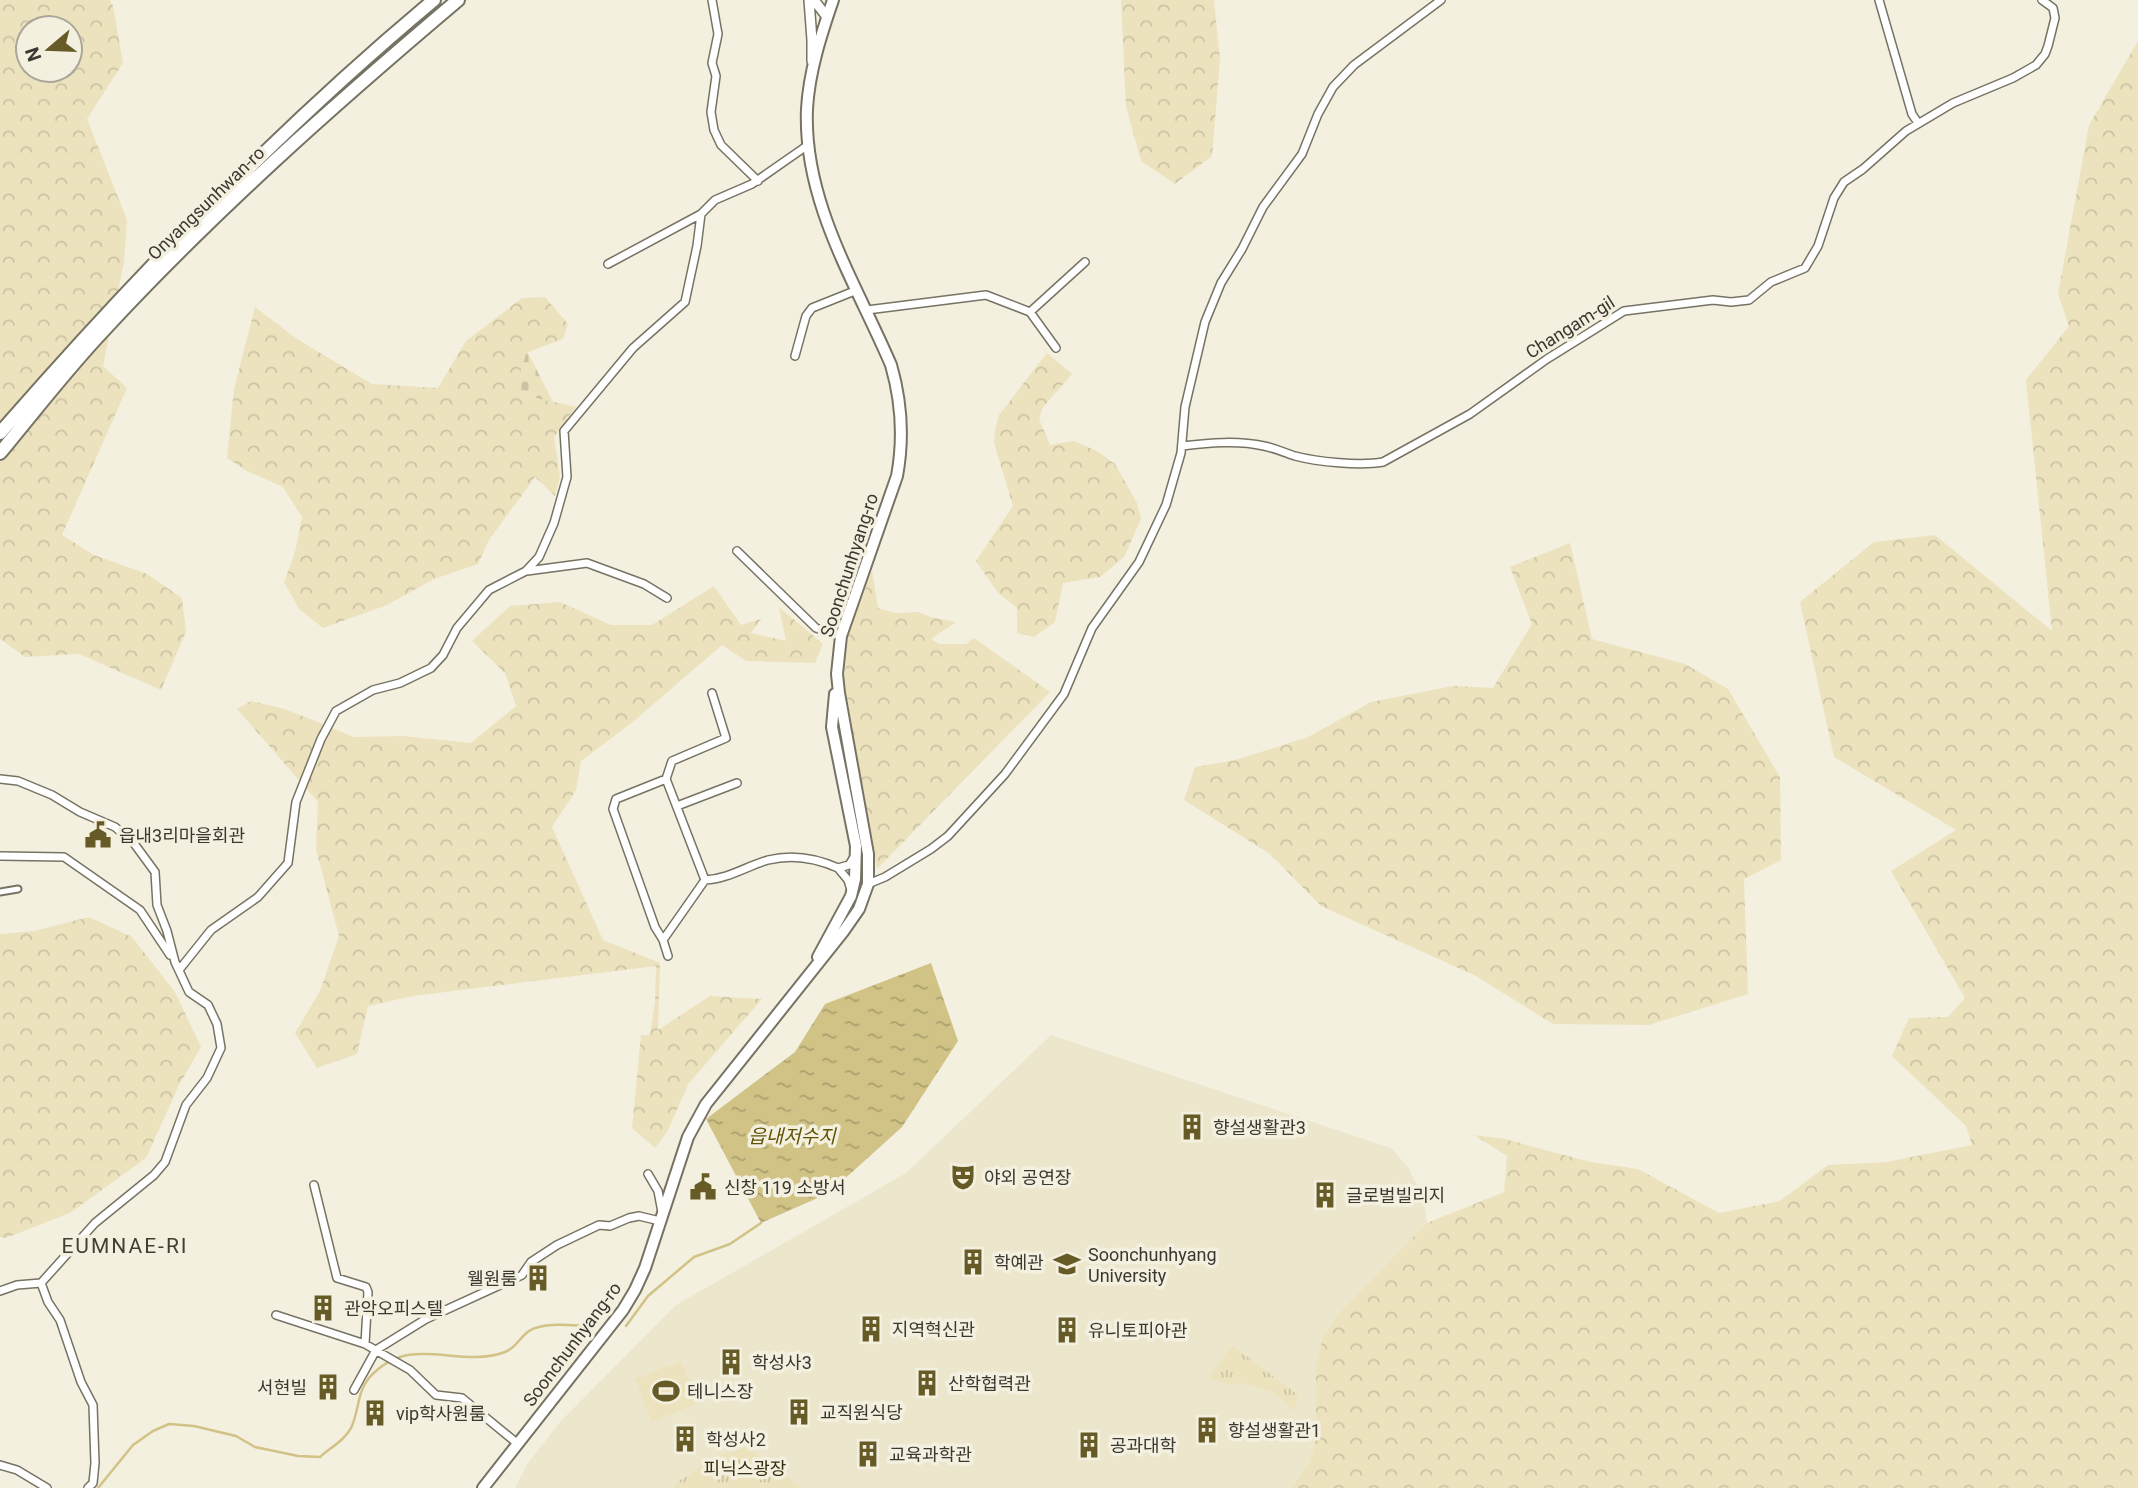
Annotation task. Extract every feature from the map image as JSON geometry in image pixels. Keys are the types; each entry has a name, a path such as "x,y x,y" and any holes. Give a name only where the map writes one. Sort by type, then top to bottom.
{"highway":[{"name":"Onyangsunhwan-ro","path":"0,433 165,250 373,51 434,0"},
{"name":"Onyangsunhwan-ro","path":"0,453 101,332 168,263 344,96 458,0"}],"main road":[{"name":"Soonchunhyang-ro","path":"483,1488 623,1310 645,1268 696,1120 717,1088 852,922 868,884 868,853 837,674 841,636 890,497 901,453 901,408 891,365 822,210 808,145 807,110 811,77 833,0"},
{"path":"811,972 851,896 855,879 856,846 832,727 837,674"}],"street":[{"path":"712,0 718,34 712,57 716,76 711,111 713,130 721,145 758,181"},
{"path":"809,0 811,77"},
{"path":"814,0 827,17"},
{"path":"868,884 886,877 948,836 1005,774 1054,710 1073,677 1098,619 1147,549 1169,495 1182,446 1185,407 1208,312 1263,207 1302,154 1321,107 1343,75 1441,0"},
{"path":"1879,0 1912,114 1919,123"},
{"name":"Changam-gil","path":"1182,446 1240,443 1264,446 1298,457 1318,460 1368,463 1389,459 1470,414 1547,359 1624,311 1713,300 1749,300 1771,282 1805,268 1818,246 1838,190 1899,135 1962,98 2013,78 2041,60 2048,46 2055,18 2053,8 2042,0"},
{"path":"608,264 701,214 715,200 758,181 808,145"},
{"path":"526,571 539,557 554,523 567,477 564,431 633,348 685,302 701,214"},
{"path":"1030,312 1085,262"},
{"path":"796,356 806,316 812,308 857,290"},
{"path":"867,310 986,295 1030,312 1056,348"},
{"path":"737,551 816,628 841,636"},
{"path":"179,970 211,930 258,897 288,863 296,802 321,739 336,711 373,690 400,683 431,668 443,655 457,628 489,590 526,571 587,563 644,584 667,598"},
{"path":"705,880 666,779 672,761 726,738 712,693"},
{"path":"0,779 18,781 52,795 80,812 115,827 134,842 155,872 158,905 175,961 190,992 208,1006 217,1024 221,1048 207,1078 186,1105 165,1162 154,1175 95,1223 41,1283 0,1290"},
{"path":"666,779 620,796 613,803 613,809 668,956"},
{"path":"677,806 737,783"},
{"path":"838,868 849,865 856,846"},
{"path":"0,856 64,857 140,910 175,961"},
{"path":"663,940 705,880 720,878 774,859 804,857 838,868 848,880 851,896"},
{"path":"0,892 18,889"},
{"path":"354,1390 376,1350 426,1319 522,1275 531,1262 557,1245 599,1226 610,1226 629,1218 662,1218 658,1191 648,1174"},
{"path":"314,1185 337,1278 366,1287 368,1292 366,1344"},
{"path":"41,1283 48,1302 60,1320 81,1381 93,1405 95,1463 93,1483 88,1488"},
{"path":"275,1315 366,1344 410,1370 436,1395 462,1398 518,1444"},
{"path":"0,1465 18,1470 47,1488"}],"shaded area":[{"name":"Soonchunhyang University","path":"1051,1035 1391,1148 1408,1167 1423,1197 1427,1223 1342,1310 1323,1335 1313,1452 1307,1466 1290,1488 515,1488 528,1463 560,1422 676,1305 906,1173"}],"green space":[{"path":"0,0 110,0 123,63 87,119 127,220 124,262 103,366 127,388 62,535 94,555 147,574 182,598 186,632 161,690 79,654 25,657 0,639"},
{"path":"1121,0 1214,0 1220,59 1212,156 1175,184 1141,161 1126,106"},
{"path":"2138,41 2138,1488 1290,1488 1307,1466 1313,1452 1316,1429 1316,1367 1323,1335 1342,1310 1427,1223 1504,1192 1507,1156 1474,1135 1505,1139 1590,1162 1638,1169 1719,1213 1780,1201 1828,1165 1886,1162 1972,1145 1966,1126 1892,1056 1909,1018 1948,1017 1965,998 1891,871 1956,830 1834,757 1800,602 1874,542 1935,535 2052,631 2026,380 2069,326 2058,294 2089,125"},
{"path":"545,297 568,324 563,339 528,352 520,394 576,407 554,437 560,477 555,496 535,477 489,540 478,564 434,579 387,605 323,628 299,609 284,582 295,552 302,517 283,487 247,471 227,458 234,389 255,307 297,339 372,384 438,388 466,341 522,298"},
{"path":"527,351 553,402 520,394 518,379"},
{"path":"1047,353 1072,374 1043,407 1039,419 1050,445 1074,441 1097,451 1115,464 1137,503 1141,519 1124,557 1100,577 1063,583 1055,622 1034,637 1017,633 1017,608 998,593 976,561 1013,506 994,443 999,415"},
{"path":"1570,543 1592,639 1685,664 1728,689 1780,777 1781,860 1744,879 1748,994 1649,1025 1553,1024 1476,976 1321,906 1270,854 1184,800 1195,767 1236,760 1308,737 1371,702 1453,686 1493,688 1532,624 1510,567"},
{"path":"872,570 878,608 895,613 918,612 956,622 931,639 939,644 966,644 974,638 1050,692 877,869 844,682 848,636"},
{"path":"714,586 741,625 761,619 751,633 786,641 779,607 823,644 815,663 746,661 722,645 634,721 581,761 576,790 552,827 603,940 660,963 658,1030 710,996 762,999 689,1083 667,1132 655,1148 632,1128 641,1035 650,1035 655,1002 656,966 413,996 368,1006 357,1054 317,1068 295,1033 320,991 339,936 316,849 318,802 237,709 251,701 285,709 354,737 403,736 471,743 516,706 505,673 472,641 510,606 560,602 611,625 652,625"},
{"path":"89,917 132,937 175,992 201,1047 179,1085 146,1158 70,1213 6,1238 0,1237 0,934 34,931"},
{"path":"1232,1345 1298,1395 1294,1411 1273,1392 1244,1383 1228,1385 1209,1378"},
{"name":"테니스장","path":"681,1361 698,1403 652,1422 635,1379"},
{"name":"피닉스광장","path":"748,1447 803,1488 673,1488 676,1483 719,1455"}],"water":[{"name":"읍내저수지","path":"931,963 958,1041 902,1127 829,1193 761,1223 706,1119 795,1052 825,1004"}],"waterway":[{"path":"626,1326 648,1296 694,1257 730,1244 761,1223"},
{"path":"98,1488 133,1445 169,1424 194,1426 236,1436 255,1447 298,1456 320,1457 348,1432 354,1422 365,1384 385,1364 418,1354 487,1356 509,1350 526,1333 536,1328 551,1325 592,1326"}],"place":[{"name":"읍내3리마을회관","path":"98,835"},
{"name":"향설생활관3","path":"1192,1127"},
{"name":"야외 공연장","path":"963,1177"},
{"name":"신창 119 소방서","path":"703,1187"},
{"name":"글로벌빌리지","path":"1325,1195"},
{"name":"학예관","path":"973,1262"},
{"name":"Soonchunhyang University","path":"1067,1264"},
{"name":"웰원룸","path":"538,1278"},
{"name":"관악오피스텔","path":"323,1308"},
{"name":"지역혁신관","path":"871,1329"},
{"name":"유니토피아관","path":"1067,1330"},
{"name":"학성사3","path":"731,1362"},
{"name":"산학협력관","path":"927,1383"},
{"name":"서현빌","path":"328,1387"},
{"name":"테니스장","path":"666,1391"},
{"name":"교직원식당","path":"799,1412"},
{"name":"vip학사원룸","path":"375,1413"},
{"name":"향설생활관1","path":"1207,1430"},
{"name":"학성사2","path":"685,1439"},
{"name":"공과대학","path":"1089,1445"},
{"name":"교육과학관","path":"868,1454"}],"district":[{"name":"EUMNAE-RI","path":"125,1246"}]}
